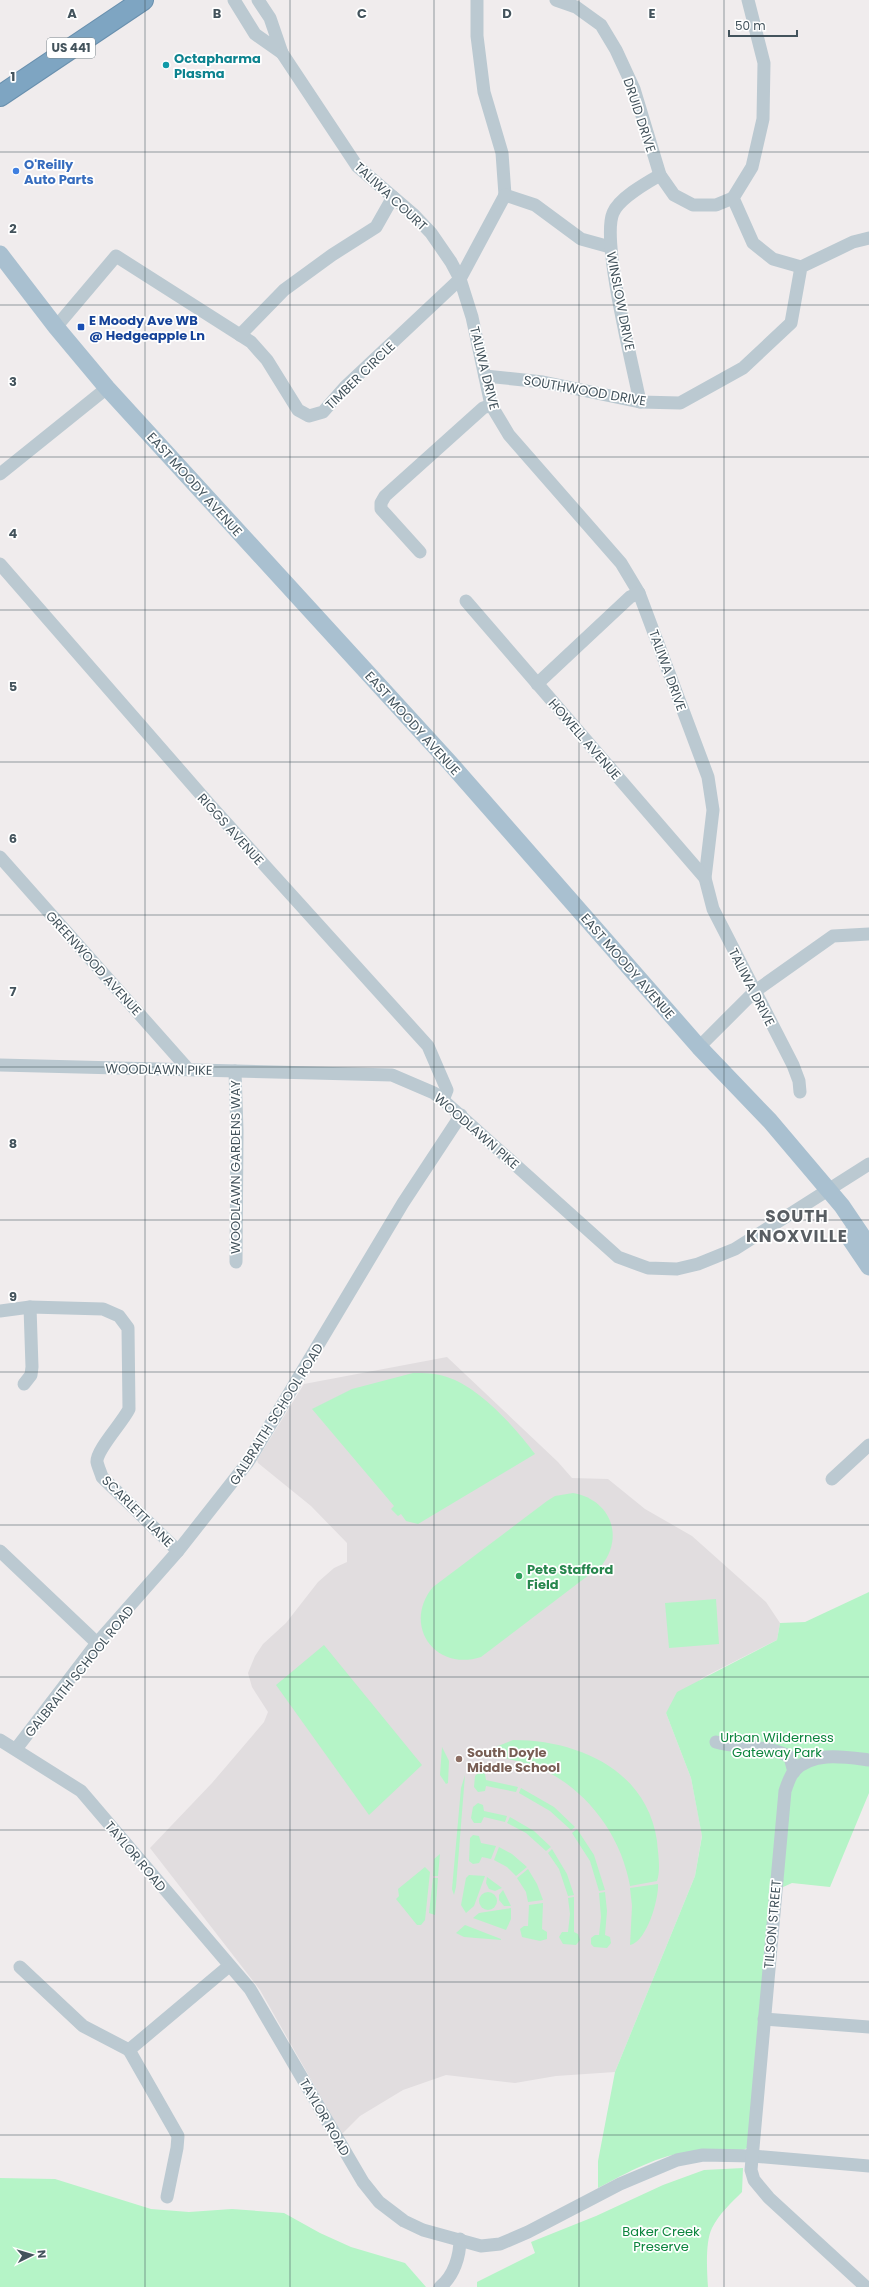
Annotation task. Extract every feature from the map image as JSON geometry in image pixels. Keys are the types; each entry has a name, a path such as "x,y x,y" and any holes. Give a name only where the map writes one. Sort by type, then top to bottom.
{"highway":[{"name":"US 441","path":"0,96 142,0"}],"main road":[{"name":"EAST MOODY AVENUE","path":"0,254 56,327 107,388 450,763 698,1047 770,1121 842,1206 869,1246"},
{"path":"828,1191 832,1211 869,1267"}],"street":[{"name":"TALIWA COURT","path":"234,0 255,34 282,53"},
{"name":"TALIWA COURT","path":"258,0 270,18 282,53 357,166 431,233 451,262 460,279"},
{"path":"477,0 477,36 484,92 502,152 505,195 535,205 581,239 610,247"},
{"name":"DRUID DRIVE","path":"556,0 576,7 601,25 634,89 660,175 674,195 693,205 716,205 733,198"},
{"path":"748,0 764,63 763,119 752,167 733,198 752,243 773,259 801,267 853,242 869,238"},
{"name":"WINSLOW DRIVE","path":"640,402 610,247 613,213 634,189 660,175"},
{"name":"TIMBER CIRCLE","path":"56,327 116,256 251,342 268,360 298,410 309,416 323,412 345,387 460,279 505,195"},
{"path":"240,335 284,290 332,255 376,227 393,197"},
{"name":"SOUTHWOOD DRIVE","path":"485,376 543,382 640,402 680,403 743,368 791,323 801,267"},
{"name":"TALIWA DRIVE","path":"460,279 472,317 491,405 509,435 621,563 639,593 708,777 713,810 705,878 713,909 754,992 793,1065 799,1081 800,1092"},
{"path":"0,474 107,388"},
{"path":"420,552 381,509 381,503 385,496 483,408 491,405"},
{"name":"RIGGS AVENUE","path":"0,564 210,806 428,1046 447,1090 443,1100"},
{"path":"538,684 630,597 639,593"},
{"name":"HOWELL AVENUE","path":"466,600 705,878"},
{"name":"GREENWOOD AVENUE","path":"0,857 188,1069"},
{"path":"698,1047 754,992 833,936 869,934"},
{"name":"WOODLAWN PIKE","path":"0,1065 392,1075 427,1090 443,1100 618,1257 648,1268 677,1269 698,1264 735,1249 869,1164"},
{"name":"WOODLAWN GARDENS WAY","path":"235,1071 237,1131 236,1262"},
{"name":"GALBRAITH SCHOOL ROAD","path":"16,1749 97,1644 178,1551 248,1462 403,1203 461,1115"},
{"path":"24,1384 31,1375 32,1367 30,1306"},
{"name":"SCARLETT LANE","path":"0,1311 30,1306 103,1308 119,1316 128,1328 129,1409 124,1419 101,1450 97,1461 102,1477 178,1551"},
{"path":"832,1479 869,1445"},
{"path":"0,1551 97,1644"},
{"name":"TAYLOR ROAD","path":"0,1740 81,1791 250,1989 340,2146 363,2182 379,2202 404,2221 423,2230 481,2246 500,2244 533,2229 620,2184 677,2160 703,2155 753,2156 869,2166"},
{"path":"716,1742 730,1746 779,1751 790,1757 794,1772"},
{"name":"TILSON STREET","path":"866,2287 763,2192 754,2180 751,2170 785,1791 794,1772 811,1760 836,1757 869,1760"},
{"path":"129,2050 229,1966"},
{"path":"20,1968 83,2026 129,2050 178,2136 167,2197"},
{"path":"764,2019 869,2027"},
{"path":"440,2287 445,2283 455,2266 460,2251 460,2239"}],"shaded area":[{"name":"South Doyle Middle School","path":"447,1357 558,1462 572,1478 608,1479 645,1509 692,1536 766,1602 780,1623 777,1640 702,1678 666,1713 691,1778 702,1835 695,1876 615,2072 556,2076 515,2083 446,2075 403,2090 360,2116 342,2134 260,1990 150,1848 212,1783 264,1722 268,1712 252,1687 248,1673 255,1656 263,1644 286,1623 318,1582 334,1568 347,1562 347,1543 311,1506 258,1463 257,1460 304,1384"}],"green space":[{"path":"413,1373 443,1376 459,1382 472,1390 484,1399 518,1432 535,1454 418,1524 406,1521 401,1514 398,1516 391,1509 394,1506 312,1409 352,1389"},
{"name":"Pete Stafford Field","path":"573,1493 586,1497 596,1503 610,1520 612,1542 609,1554 602,1565 481,1657 464,1660 449,1658 437,1651 428,1642 422,1629 421,1616 424,1601 433,1587 547,1501 555,1496"},
{"name":"Urban Wilderness Gateway Park","path":"869,1592 869,1793 830,1887 792,1883 781,1888 747,2148 736,2151 692,2152 667,2156 620,2176 598,2188 598,2161 615,2072 695,1876 702,1836 691,1778 666,1713 677,1692 777,1640 780,1623 805,1622"},
{"path":"716,1599 719,1644 669,1648 665,1603"},
{"path":"324,1645 422,1765 369,1815 276,1685"},
{"path":"513,1740 537,1741 562,1746 584,1753 606,1764 624,1778 639,1795 651,1816 657,1841 659,1866 657,1881 630,1886 618,1848 609,1831 598,1814 571,1787 537,1767 493,1754 493,1748"},
{"path":"442,1747 449,1761 448,1783 446,1784 440,1775"},
{"path":"480,1771 485,1774 486,1780 518,1787 516,1792 486,1786 485,1791 478,1792 474,1787 475,1776"},
{"path":"465,1775 456,1887 454,1895 452,1889 461,1788"},
{"path":"521,1788 554,1807 575,1827 571,1830 550,1811 519,1793"},
{"path":"478,1803 483,1805 484,1811 507,1816 505,1822 484,1817 481,1823 474,1823 471,1818 473,1807"},
{"path":"510,1817 534,1831 551,1847 546,1851 526,1833 507,1823"},
{"path":"577,1829 594,1855 605,1890 599,1891 590,1861 572,1833"},
{"path":"473,1835 479,1836 481,1843 496,1846 491,1859 482,1857 479,1863 473,1864 469,1861 470,1838"},
{"path":"499,1847 512,1854 527,1867 516,1876 507,1867 494,1860"},
{"path":"552,1849 567,1874 574,1895 568,1896 559,1869 548,1853"},
{"path":"440,1854 438,1876 433,1876 434,1859"},
{"path":"425,1867 430,1872 425,1920 421,1925 417,1925 396,1899 399,1896 398,1889"},
{"path":"528,1869 537,1884 543,1900 528,1902 526,1892 517,1878"},
{"path":"469,1875 485,1876 474,1906 466,1913 461,1905 466,1878"},
{"path":"487,1877 502,1888 495,1891 489,1889 486,1883"},
{"path":"433,1878 438,1878 435,1915 429,1913"},
{"path":"658,1884 654,1909 647,1928 636,1942 630,1945 632,1906 630,1888"},
{"path":"503,1890 511,1906 504,1906 499,1900 499,1895"},
{"path":"488,1892 494,1895 497,1901 494,1907 488,1910 482,1907 479,1901 482,1895"},
{"path":"605,1892 607,1911 605,1935 610,1937 611,1943 607,1948 594,1947 591,1944 591,1938 595,1935 599,1935 601,1917 599,1893"},
{"path":"574,1897 574,1932 578,1934 580,1940 576,1945 563,1944 559,1937 562,1932 568,1932 570,1914 568,1898"},
{"path":"543,1903 542,1929 547,1932 547,1939 540,1941 522,1937 520,1929 524,1926 528,1926 529,1905"},
{"path":"511,1908 511,1919 506,1930 473,1918 479,1913"},
{"path":"465,1925 501,1940 464,1937 456,1933"},
{"name":"Baker Creek Preserve","path":"743,2168 742,2192 722,2213 712,2228 710,2234 707,2257 708,2287 477,2287 477,2282 535,2253 531,2242 596,2216 663,2185 704,2170"},
{"path":"0,2178 55,2179 151,2209 189,2212 232,2209 284,2213 320,2233 351,2247 405,2263 426,2287 0,2287"}],"place":[{"name":"Octapharma Plasma","path":"166,65"},
{"name":"O'Reilly Auto Parts","path":"16,171"},
{"name":"E Moody Ave WB @ Hedgeapple Ln","path":"81,327"},
{"name":"Pete Stafford Field","path":"519,1576"},
{"name":"South Doyle Middle School","path":"459,1759"}],"district":[{"name":"SOUTH KNOXVILLE","path":"797,1226"}]}
